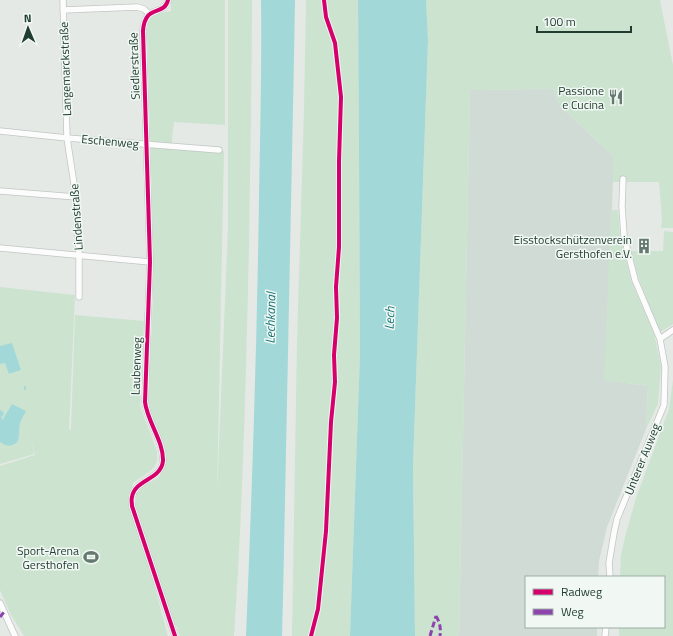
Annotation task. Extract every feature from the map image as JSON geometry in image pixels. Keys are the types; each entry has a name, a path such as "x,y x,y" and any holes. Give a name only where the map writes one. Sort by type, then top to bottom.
{"street":[{"name":"Langemarckstraße","path":"63,0 68,138"},
{"path":"63,10 137,6 144,9 149,14 166,6 168,0"},
{"name":"Siedlerstraße","path":"147,144 143,24 149,14"},
{"name":"Eschenweg","path":"0,131 219,150"},
{"name":"Lindenstraße","path":"68,138 76,197 79,297"},
{"name":"Laubenweg","path":"147,144 150,262 145,402 160,445 162,461 161,466 155,475 140,484 134,490 132,506 175,636"},
{"name":"Unterer Auweg","path":"610,576 609,563 618,519 664,405 665,367 660,339 635,280 624,236 622,206 623,179"},
{"path":"0,191 76,197"},
{"path":"0,248 150,262"},
{"path":"660,339 673,330"},
{"path":"0,603 16,636"},
{"path":"0,617 4,612"}],"shaded area":[{"path":"553,89 560,106 613,156 605,380 648,386 646,429 607,527 599,561 598,576 525,576 525,628 597,628 597,636 459,636 470,90"}],"green space":[{"path":"171,0 225,0 225,125 174,122 171,148 224,151 217,495 228,227 228,0 252,0 249,246 245,392 240,538 234,636 180,636 176,625 174,625 155,572 135,505 137,493 143,487 158,478 165,465 166,459 163,446 149,408 147,396 152,326 153,283 152,188 147,31 151,18 158,14 171,11"},
{"path":"306,0 358,0 360,354 350,636 292,636 297,342"},
{"path":"426,0 660,0 673,65 673,228 661,228 662,219 659,182 613,182 613,156 560,106 553,89 470,90 459,636 415,636 413,465 428,40"},
{"path":"611,210 618,210 620,236 631,280 654,334 661,365 658,404 646,429 648,386 604,380"},
{"path":"664,231 673,232 673,324 659,333 639,279 631,251 663,251"},
{"path":"0,287 75,295 69,430 71,429 75,315 144,321 140,406 157,451 157,459 156,464 152,469 133,483 130,496 168,636 24,636 10,613 0,590 0,466 35,455 31,441 34,454 0,464"},
{"path":"673,380 673,636 619,636 619,628 665,628 665,576 620,576 621,555 636,498 669,409"}],"water":[{"name":"Lechkanal","path":"261,0 295,0 282,636 246,636 257,308 261,99"},
{"name":"Lech","path":"358,0 426,0 428,40 413,465 415,636 350,636 360,354"},
{"path":"12,343 21,370 9,374 5,363 0,364 0,346"},
{"path":"12,404 26,411 20,422 19,436 15,444 9,446 0,442 0,416 2,421"},
{"path":"0,410 4,413 2,417 0,416"}],"marked path":[{"path":"0,617 4,612"},
{"path":"436,616 440,626 440,636"},
{"path":"430,636 436,616"}],"cycle path":[{"path":"168,0 163,8 151,13 147,17 144,22 143,31 150,262 145,402 146,409 161,446 163,461 158,472 138,486 134,491 132,506 175,636"},
{"path":"311,636 318,609 326,531 331,422 335,382 334,355 337,318 336,287 339,247 341,97 335,43 326,17 324,0"}],"place":[{"name":"Passione e Cucina","path":"616,97"},
{"name":"Eisstockschützenverein Gersthofen e.V.","path":"644,246"},
{"name":"Sport-Arena Gersthofen","path":"91,557"}]}
